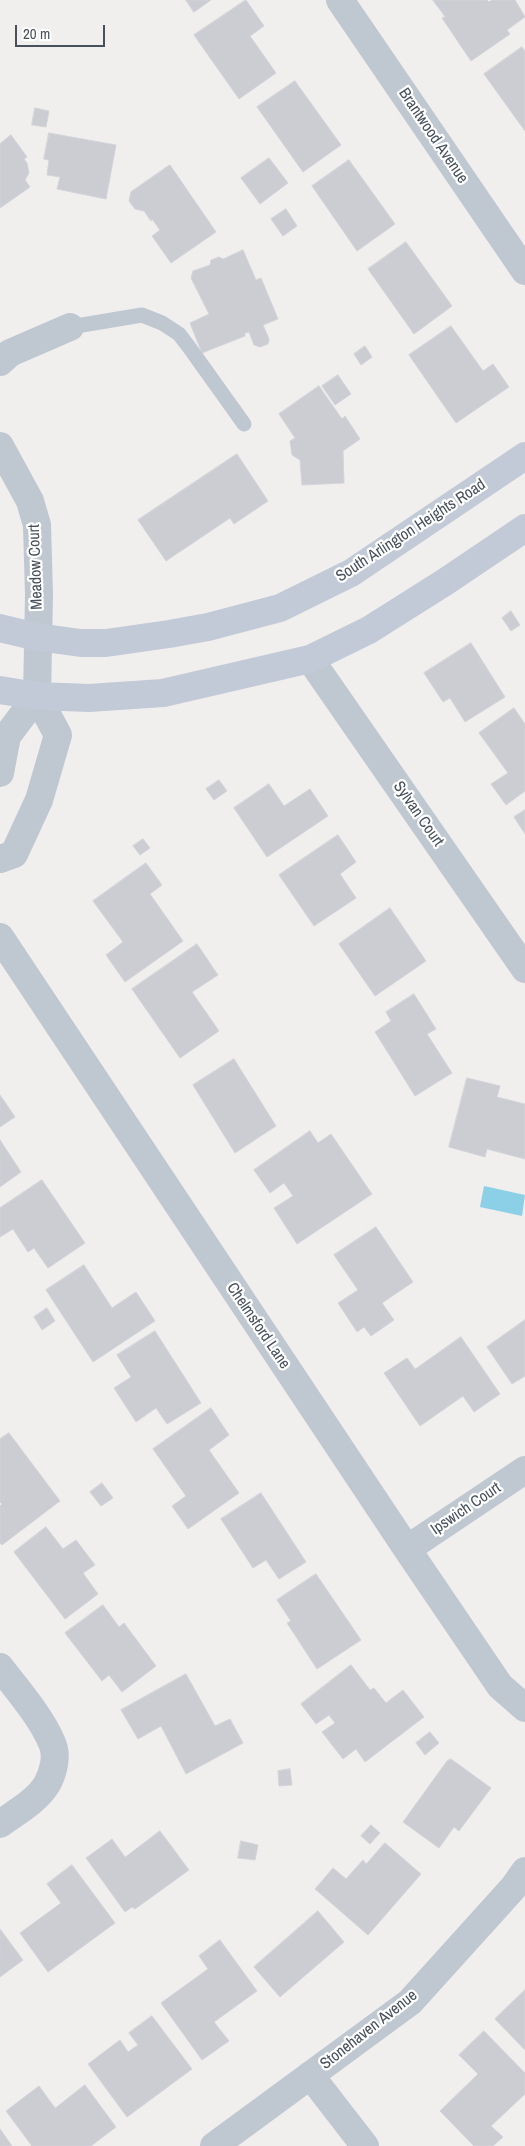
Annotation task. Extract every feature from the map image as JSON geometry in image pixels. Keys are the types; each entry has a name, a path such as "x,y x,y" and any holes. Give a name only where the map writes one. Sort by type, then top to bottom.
{"main road":[{"name":"South Arlington Heights Road","path":"0,628 37,637 81,644 189,631 280,608 351,573 525,456"},
{"path":"0,690 36,696 89,698 163,693 310,659 368,630 445,582 525,528"}],"street":[{"name":"Brantwood Avenue","path":"340,0 525,271"},
{"path":"0,362 10,353 70,327"},
{"name":"Meadow Court","path":"0,446 30,501 37,525 39,595 36,696"},
{"name":"Sylvan Court","path":"310,659 525,969"},
{"path":"0,773 7,736 36,696 58,735 39,800 14,854 0,859"},
{"name":"Chelmsford Lane","path":"0,936 500,1686 525,1708"},
{"name":"Ipswich Court","path":"407,1549 525,1470"},
{"path":"0,1667 30,1707 53,1744 55,1764 46,1784 25,1806 0,1824"},
{"name":"Stonehaven Avenue","path":"214,2146 410,2002 513,1888 525,1871"},
{"path":"310,2075 365,2146"}],"lane":[{"path":"70,327 142,316 162,323 178,334 189,347 244,424"}],"water":[{"path":"484,1186 525,1195 522,1216 480,1207"}],"building":[{"path":"186,0 211,0 194,12"},
{"path":"246,0 264,26 250,36 276,73 239,99 194,35"},
{"path":"433,0 487,0 489,2 492,0 515,0 525,17 507,30 510,34 471,61 442,18 445,17"},
{"path":"522,47 525,51 525,131 484,74"},
{"path":"295,81 341,145 303,172 257,107"},
{"path":"35,108 49,111 46,127 32,125"},
{"path":"49,133 116,145 106,199 57,189 60,177 47,175 49,160 44,159"},
{"path":"11,135 27,157 24,159 29,173 25,180 30,187 0,208 0,144"},
{"path":"269,158 288,183 260,204 241,178"},
{"path":"349,160 395,224 357,251 312,186"},
{"path":"170,165 216,232 171,263 152,236 160,230 144,211 135,209 129,201 131,192"},
{"path":"286,209 297,226 283,236 271,219"},
{"path":"406,242 452,306 414,334 368,269"},
{"path":"243,250 256,280 261,278 278,319 263,325 269,339 268,344 260,347 254,345 249,332 245,333 245,336 202,353 190,323 209,314 191,278 193,271 210,265 211,260 219,257 223,259"},
{"path":"451,326 483,371 493,364 509,387 456,423 409,355"},
{"path":"365,346 372,357 361,365 354,354"},
{"path":"338,375 351,394 335,405 322,386"},
{"path":"319,386 342,419 345,416 360,439 343,451 344,483 302,485 300,460 292,455 290,441 295,438 279,414"},
{"path":"237,454 268,501 234,524 230,518 166,561 138,520"},
{"path":"511,611 520,625 511,631 502,618"},
{"path":"471,643 505,697 465,722 450,698 443,702 424,673"},
{"path":"514,708 525,724 525,791 506,805 491,784 508,773 479,733"},
{"path":"219,780 227,791 214,800 206,789"},
{"path":"269,784 284,806 310,789 328,816 267,857 234,808"},
{"path":"525,810 525,834 514,817"},
{"path":"338,835 356,862 340,874 356,898 314,926 279,875"},
{"path":"143,839 150,848 140,855 133,846"},
{"path":"146,863 162,885 150,894 183,941 125,982 106,955 123,942 93,901"},
{"path":"390,908 426,961 375,996 339,944"},
{"path":"197,944 218,975 192,992 219,1031 180,1058 132,989"},
{"path":"414,994 436,1029 427,1034 452,1073 415,1096 375,1032 391,1021 386,1012"},
{"path":"234,1059 276,1126 235,1153 193,1085"},
{"path":"467,1078 500,1086 497,1097 525,1104 525,1159 487,1149 485,1157 449,1147"},
{"path":"0,1095 15,1117 0,1127"},
{"path":"310,1131 318,1143 331,1134 372,1194 297,1244 274,1208 293,1196 284,1183 270,1193 254,1170"},
{"path":"0,1140 21,1172 0,1187"},
{"path":"42,1180 85,1243 48,1268 34,1248 28,1252 13,1229 0,1237 0,1208"},
{"path":"376,1227 413,1282 382,1303 394,1320 371,1336 364,1327 357,1332 338,1303 358,1290 334,1255"},
{"path":"84,1265 112,1308 136,1292 155,1321 93,1362 46,1290"},
{"path":"47,1308 55,1321 42,1330 34,1317"},
{"path":"525,1320 525,1376 512,1384 487,1347"},
{"path":"155,1331 201,1403 167,1424 156,1408 136,1422 114,1388 131,1377 117,1355"},
{"path":"461,1337 500,1394 474,1412 463,1396 420,1426 384,1373 407,1358 415,1369"},
{"path":"211,1408 229,1435 209,1450 239,1493 188,1529 172,1506 186,1496 153,1449"},
{"path":"9,1433 60,1501 2,1545 0,1543 0,1506 2,1504 0,1502 0,1439"},
{"path":"102,1483 113,1498 101,1506 90,1492"},
{"path":"261,1493 306,1562 279,1579 266,1560 253,1568 221,1519"},
{"path":"46,1527 63,1549 76,1540 95,1565 83,1573 98,1594 65,1619 14,1552"},
{"path":"316,1574 361,1640 317,1669 287,1623 291,1621 277,1600"},
{"path":"103,1605 119,1627 124,1623 156,1666 122,1692 109,1675 102,1681 65,1633"},
{"path":"351,1665 370,1690 374,1688 386,1703 403,1690 424,1717 365,1762 356,1749 343,1759 322,1732 335,1723 329,1715 316,1724 301,1704"},
{"path":"186,1674 215,1726 230,1719 243,1743 186,1774 161,1726 138,1739 121,1710"},
{"path":"430,1732 439,1743 425,1755 416,1743"},
{"path":"451,1759 491,1788 459,1831 454,1827 439,1848 403,1822 447,1761"},
{"path":"290,1769 292,1785 279,1786 278,1771"},
{"path":"371,1825 380,1833 370,1844 361,1836"},
{"path":"160,1831 189,1870 135,1909 132,1907 125,1912 86,1858 112,1839 125,1857"},
{"path":"241,1841 258,1845 255,1860 238,1858"},
{"path":"385,1843 421,1874 368,1935 315,1889 333,1868 346,1879 363,1860 366,1864"},
{"path":"72,1865 115,1923 48,1972 20,1933 61,1903 47,1884"},
{"path":"318,1911 344,1942 280,1997 254,1967"},
{"path":"0,1929 23,1960 0,1977"},
{"path":"220,1940 257,1991 214,2022 229,2041 202,2060 161,2003 208,1969 199,1956"},
{"path":"525,1990 525,2050 495,2019"},
{"path":"152,2016 192,2069 127,2117 88,2064 120,2040 128,2052 138,2045 129,2033"},
{"path":"484,2031 525,2073 525,2094 491,2126 503,2137 493,2146 474,2146 440,2111 478,2074 459,2055"},
{"path":"85,2085 116,2127 91,2146 32,2146 6,2111 39,2086 55,2108"},
{"path":"0,2129 12,2146 0,2146"}]}
